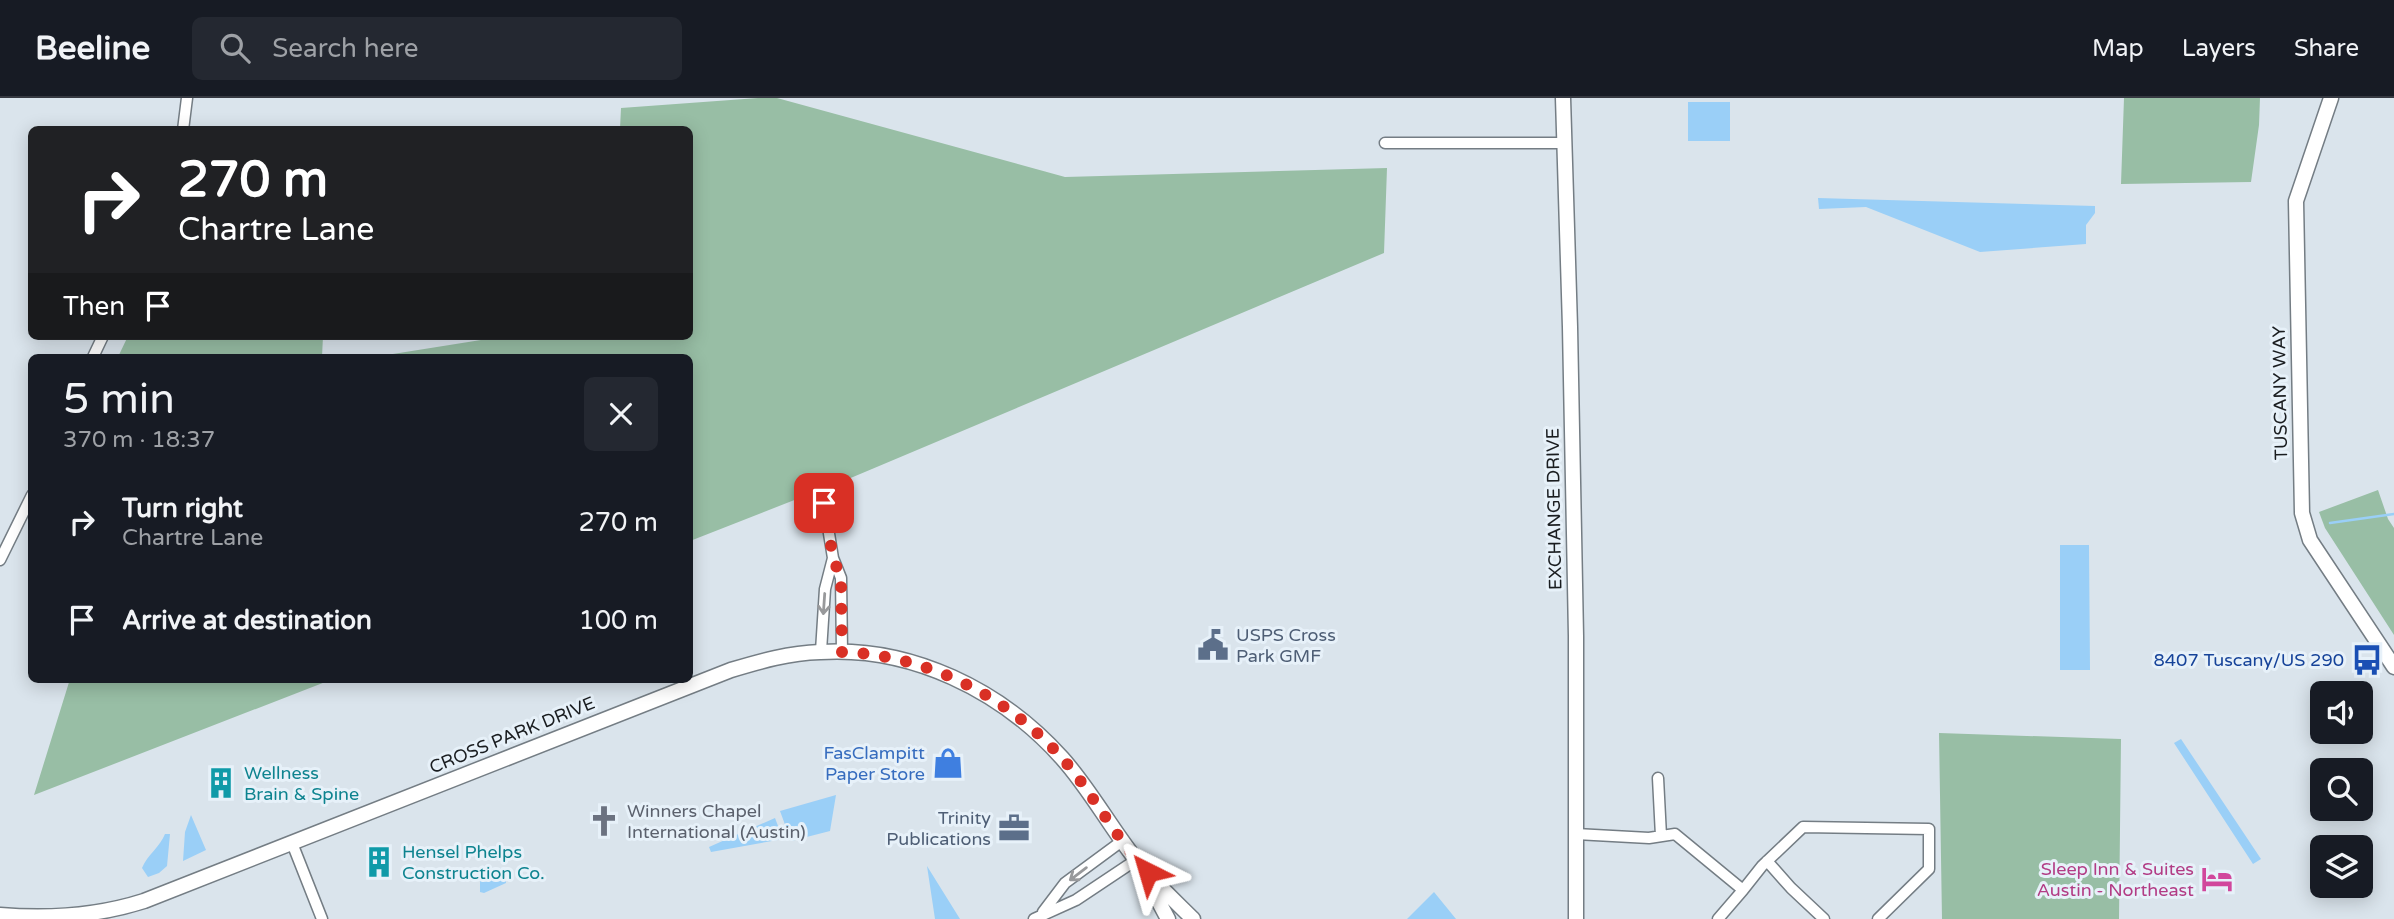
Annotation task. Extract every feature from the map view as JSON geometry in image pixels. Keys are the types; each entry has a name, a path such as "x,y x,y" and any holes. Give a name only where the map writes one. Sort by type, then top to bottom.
{"street":[{"path":"184,126 187,98"},
{"name":"EXCHANGE DRIVE","path":"1563,98 1576,636 1576,919"},
{"name":"TUSCANY WAY","path":"2331,98 2296,201 2302,513 2310,540 2394,667"},
{"path":"1385,143 1563,143"},
{"path":"0,560 28,503"},
{"path":"824,503 833,558 841,578 842,652"},
{"path":"821,651 825,589 833,558"},
{"name":"CROSS PARK DRIVE","path":"0,915 49,919 120,909 292,844 731,670 768,659 821,651 889,656 928,667 957,679 1010,711 1063,759 1136,860 1193,919"},
{"path":"1658,778 1661,836"},
{"path":"1718,919 1767,861 1803,827 1929,829 1930,869 1878,919"},
{"path":"1576,834 1649,838 1675,834 1743,890"},
{"path":"1038,917 1065,884 1122,841"},
{"path":"292,844 322,919"},
{"path":"1038,917 1076,901 1136,860"},
{"name":"CROSS PARK DRIVE","path":"1136,860 1168,919"},
{"path":"1767,861 1824,919"}],"green space":[{"path":"777,98 1065,177 1387,168 1384,253 853,477 693,540 693,354 393,354 481,340 693,340 693,126 620,126 621,108"},
{"path":"2124,98 2260,98 2251,182 2121,184"},
{"path":"126,340 323,340 322,354 119,354"},
{"path":"2378,490 2394,528 2394,635 2325,528 2319,512"},
{"path":"69,683 323,683 34,795"},
{"path":"1939,733 2121,739 2119,919 1942,919"}],"water":[{"path":"1688,102 1730,102 1730,141 1688,141"},
{"path":"1818,198 2095,206 2095,213 2086,225 2086,244 1980,252 1866,207 1819,209"},
{"path":"2060,545 2089,545 2090,670 2060,670"},
{"path":"2181,739 2261,859 2253,864 2174,743"},
{"path":"836,795 830,831 791,841 780,811"},
{"path":"191,815 206,850 183,861 185,832"},
{"path":"775,818 783,839 711,852 709,847"},
{"path":"165,834 170,834 167,866 148,877 142,868"},
{"path":"927,866 960,919 935,919"},
{"path":"480,868 506,868 506,883 484,893 480,892"},
{"path":"1434,892 1456,919 1407,919"}],"waterway":[{"path":"2330,523 2394,514"}],"place":[{"name":"USPS Cross Park GMF","path":"1213,645"},
{"name":"8407 Tuscany/US 290","path":"2367,660"},
{"name":"FasClampitt Paper Store","path":"948,763"},
{"name":"Wellness Brain & Spine","path":"221,783"},
{"name":"Winners Chapel International (Austin)","path":"604,821"},
{"name":"Trinity Publications","path":"1014,828"},
{"name":"Hensel Phelps Construction Co.","path":"379,862"},
{"name":"Sleep Inn & Suites Austin - Northeast","path":"2217,879"}],"route":[{"path":"824,503 833,558 841,578 842,652 889,656 928,667 989,696 1010,711 1063,759 1136,860 1148,872"}]}
